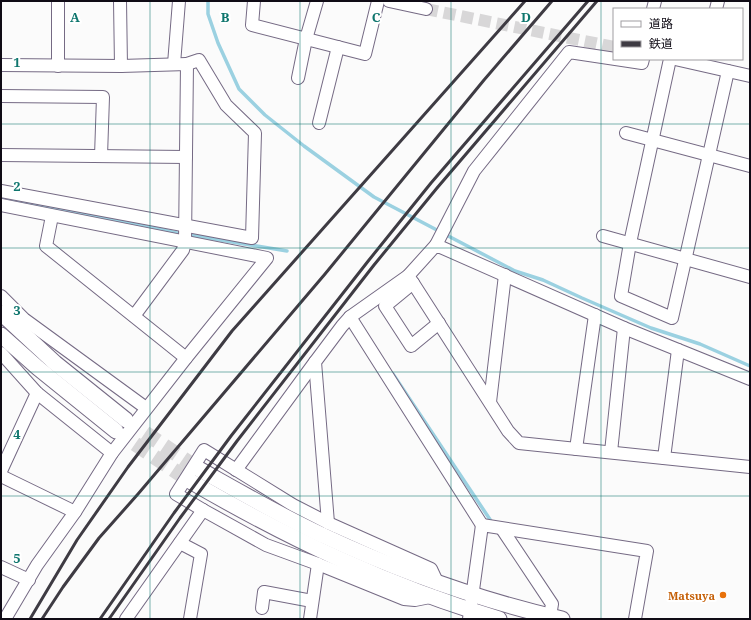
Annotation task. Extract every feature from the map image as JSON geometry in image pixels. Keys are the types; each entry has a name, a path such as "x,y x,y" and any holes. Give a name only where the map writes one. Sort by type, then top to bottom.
{"street":[{"path":"58,1 58,66"},
{"path":"120,1 121,66"},
{"path":"174,64 179,1"},
{"path":"254,1 252,25 365,54 378,1"},
{"path":"298,78 306,39 317,1"},
{"path":"389,1 426,9"},
{"path":"319,123 338,47"},
{"path":"439,323 411,346 385,306 411,280 436,245 474,172 569,52 613,59"},
{"path":"1,65 121,66 187,64 199,60 226,104 255,133 252,238 1,192"},
{"path":"622,60 642,63 643,60"},
{"path":"670,60 630,243 621,296 672,318 728,71"},
{"path":"685,60 704,62 728,71 750,76"},
{"path":"134,316 183,250 185,242 187,64"},
{"path":"1,96 103,97 101,156"},
{"path":"626,133 750,166"},
{"path":"1,155 186,157"},
{"path":"1,205 267,258 146,408 112,454 75,512 37,566 5,619"},
{"path":"52,216 46,246 186,358"},
{"path":"603,236 750,277"},
{"path":"436,245 624,328 750,379"},
{"path":"490,402 504,275"},
{"path":"236,470 350,317 411,280"},
{"path":"411,280 508,431 519,443 750,467"},
{"path":"1,296 24,318 146,408"},
{"path":"1,313 55,363 126,420"},
{"path":"576,449 595,315"},
{"path":"350,317 494,527 552,604 556,618"},
{"path":"611,452 624,328"},
{"path":"1,335 38,368 116,431"},
{"path":"664,458 678,350"},
{"path":"1,354 37,393 112,454"},
{"path":"315,362 328,523"},
{"path":"1,470 37,393"},
{"path":"430,597 415,600 404,598 266,545 176,494 204,450 293,505 328,523 431,570 438,584"},
{"path":"197,468 321,535 387,564 438,584 556,618"},
{"path":"1,476 75,512"},
{"path":"190,481 235,507 323,552 364,571 430,597 469,615 499,619"},
{"path":"126,619 203,510"},
{"path":"469,615 472,594 494,527"},
{"path":"494,527 647,550 636,619"},
{"path":"180,543 201,554 190,619"},
{"path":"310,619 318,564"},
{"path":"1,567 29,580"},
{"path":"262,608 264,592 312,601"}],"waterway":[{"path":"208,1 208,14 218,43 239,89 265,115 304,146 374,197 515,271 543,280 651,328 700,344 750,366"},
{"path":"1,198 181,234"},
{"path":"190,235 287,251"},
{"path":"393,374 493,524"}],"tunnel":[{"path":"426,9 613,47"},
{"path":"126,420 197,468"},
{"path":"116,431 190,481"}],"railway":[{"path":"30,619 77,540 128,467 232,331 525,1"},
{"path":"42,619 63,587 99,538 325,274 484,80 552,1"},
{"path":"100,619 174,513 231,436 369,260 431,183 588,1"},
{"path":"109,619 180,518 237,441 374,265 437,188 597,1"}],"place":[{"name":"Matsuya","path":"723,595"}]}
